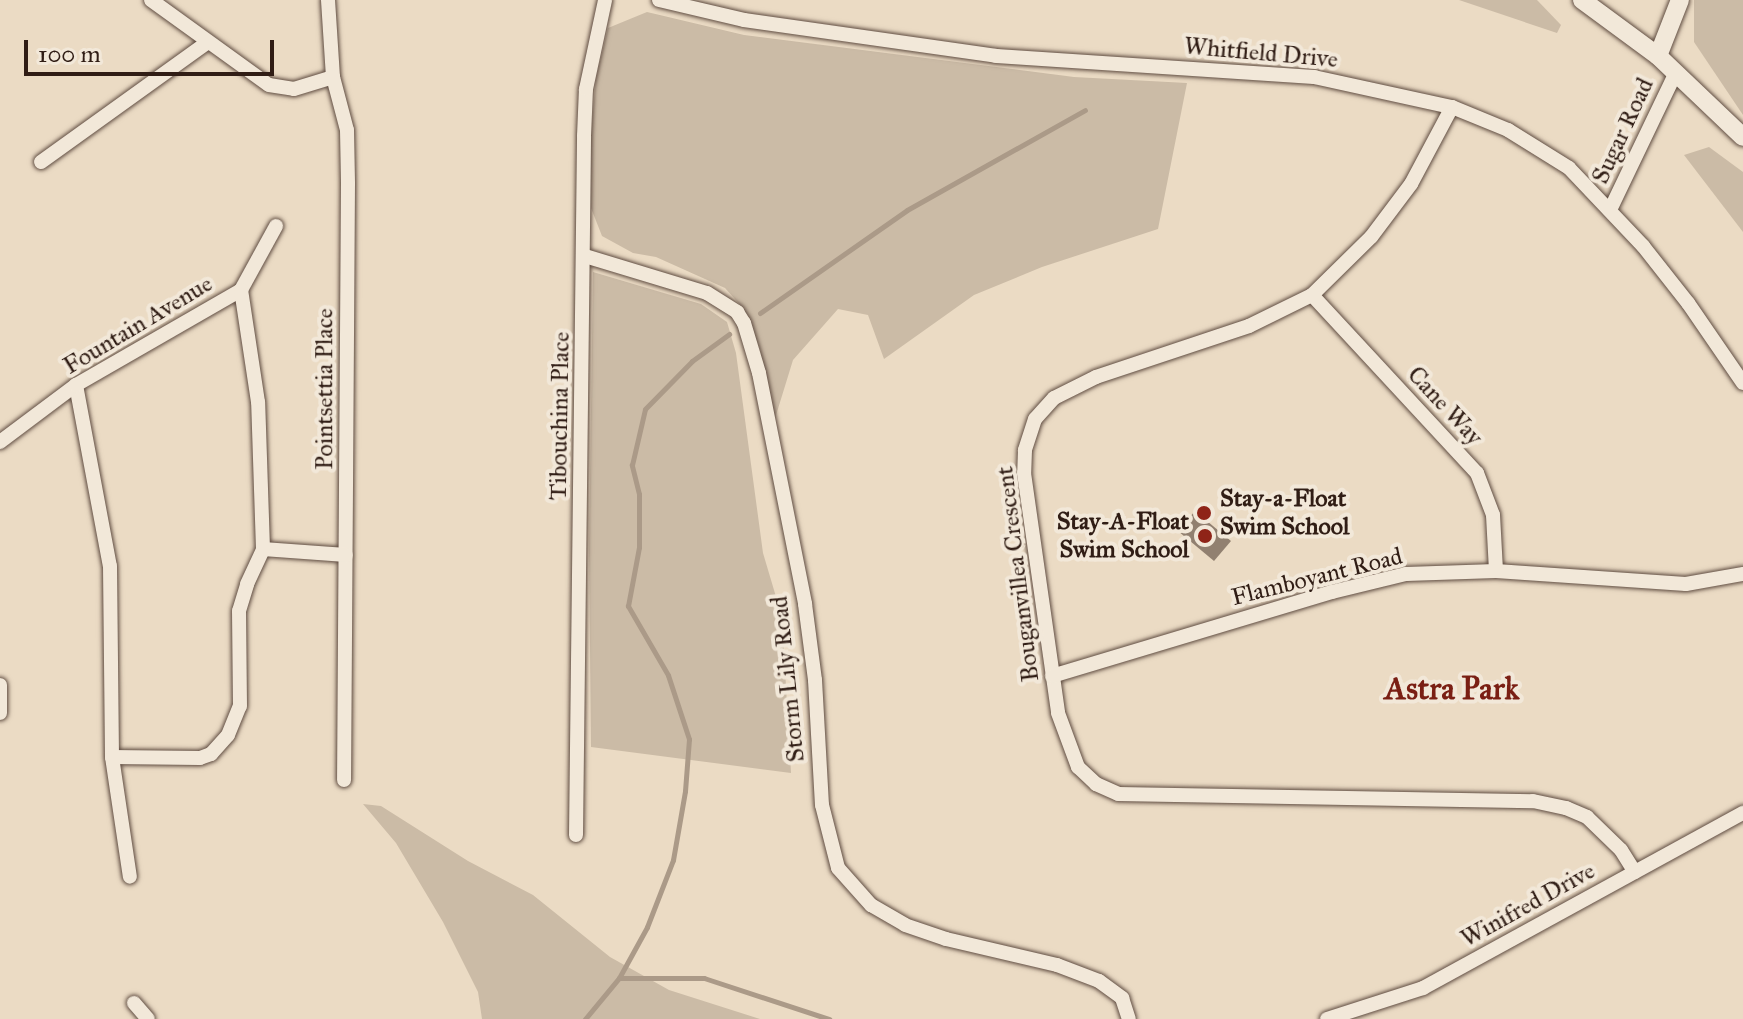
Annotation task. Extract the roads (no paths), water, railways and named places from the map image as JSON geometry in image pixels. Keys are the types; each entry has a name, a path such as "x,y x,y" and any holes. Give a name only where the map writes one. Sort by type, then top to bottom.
{"main road":[{"path":"1582,0 1658,56 1743,137"},
{"path":"1658,56 1680,0"}],"street":[{"path":"151,0 269,85 282,89 333,77"},
{"name":"Pointsettia Place","path":"328,0 333,77 343,107 348,157 344,780"},
{"name":"Tibouchina Place","path":"576,835 586,89 605,0"},
{"name":"Whitfield Drive","path":"659,0 744,20 996,56 1314,77 1452,107 1508,130 1569,168 1610,210 1688,303 1743,383"},
{"path":"41,162 208,42"},
{"name":"Sugar Road","path":"1610,210 1676,72"},
{"name":"Bouganvillea Crescent","path":"1452,107 1411,184 1371,237 1312,295 1249,326 1096,377 1054,398 1035,419 1025,450 1024,473 1058,713 1078,767 1096,784 1118,794 1533,801 1566,808 1587,817 1621,850 1635,872"},
{"name":"Fountain Avenue","path":"0,442 76,385 241,290 276,226"},
{"name":"Storm Lily Road","path":"585,256 707,293 737,312 744,323 759,373 807,615 815,680 822,805 838,868 852,888 886,916 946,939 1091,977 1117,993 1129,1019"},
{"path":"112,757 200,758 211,754 228,735 240,706 239,611 263,549 258,402 241,290"},
{"name":"Cane Way","path":"1312,295 1477,473 1493,515 1496,571"},
{"path":"76,385 110,566 112,757 130,877"},
{"path":"263,549 346,555"},
{"name":"Flamboyant Road","path":"1052,676 1347,588 1406,574 1496,571 1686,584 1743,574"},
{"path":"0,685 0,713"},
{"name":"Winifred Drive","path":"1327,1019 1423,988 1743,813"},
{"path":"134,1003 148,1019"}],"waterway":[{"path":"760,313 907,210 1085,110"},
{"path":"585,1019 619,978 647,927 673,860 685,791 689,739 668,675 628,606 639,547 639,494 632,465 645,409 692,361 729,334"},
{"path":"619,978 704,978 829,1019"}],"place":[{"name":"Stay-a-Float Swim School","path":"1204,513"},
{"name":"Stay-A-Float Swim School","path":"1205,536"}],"district":[{"name":"Astra Park","path":"1452,689"}]}
